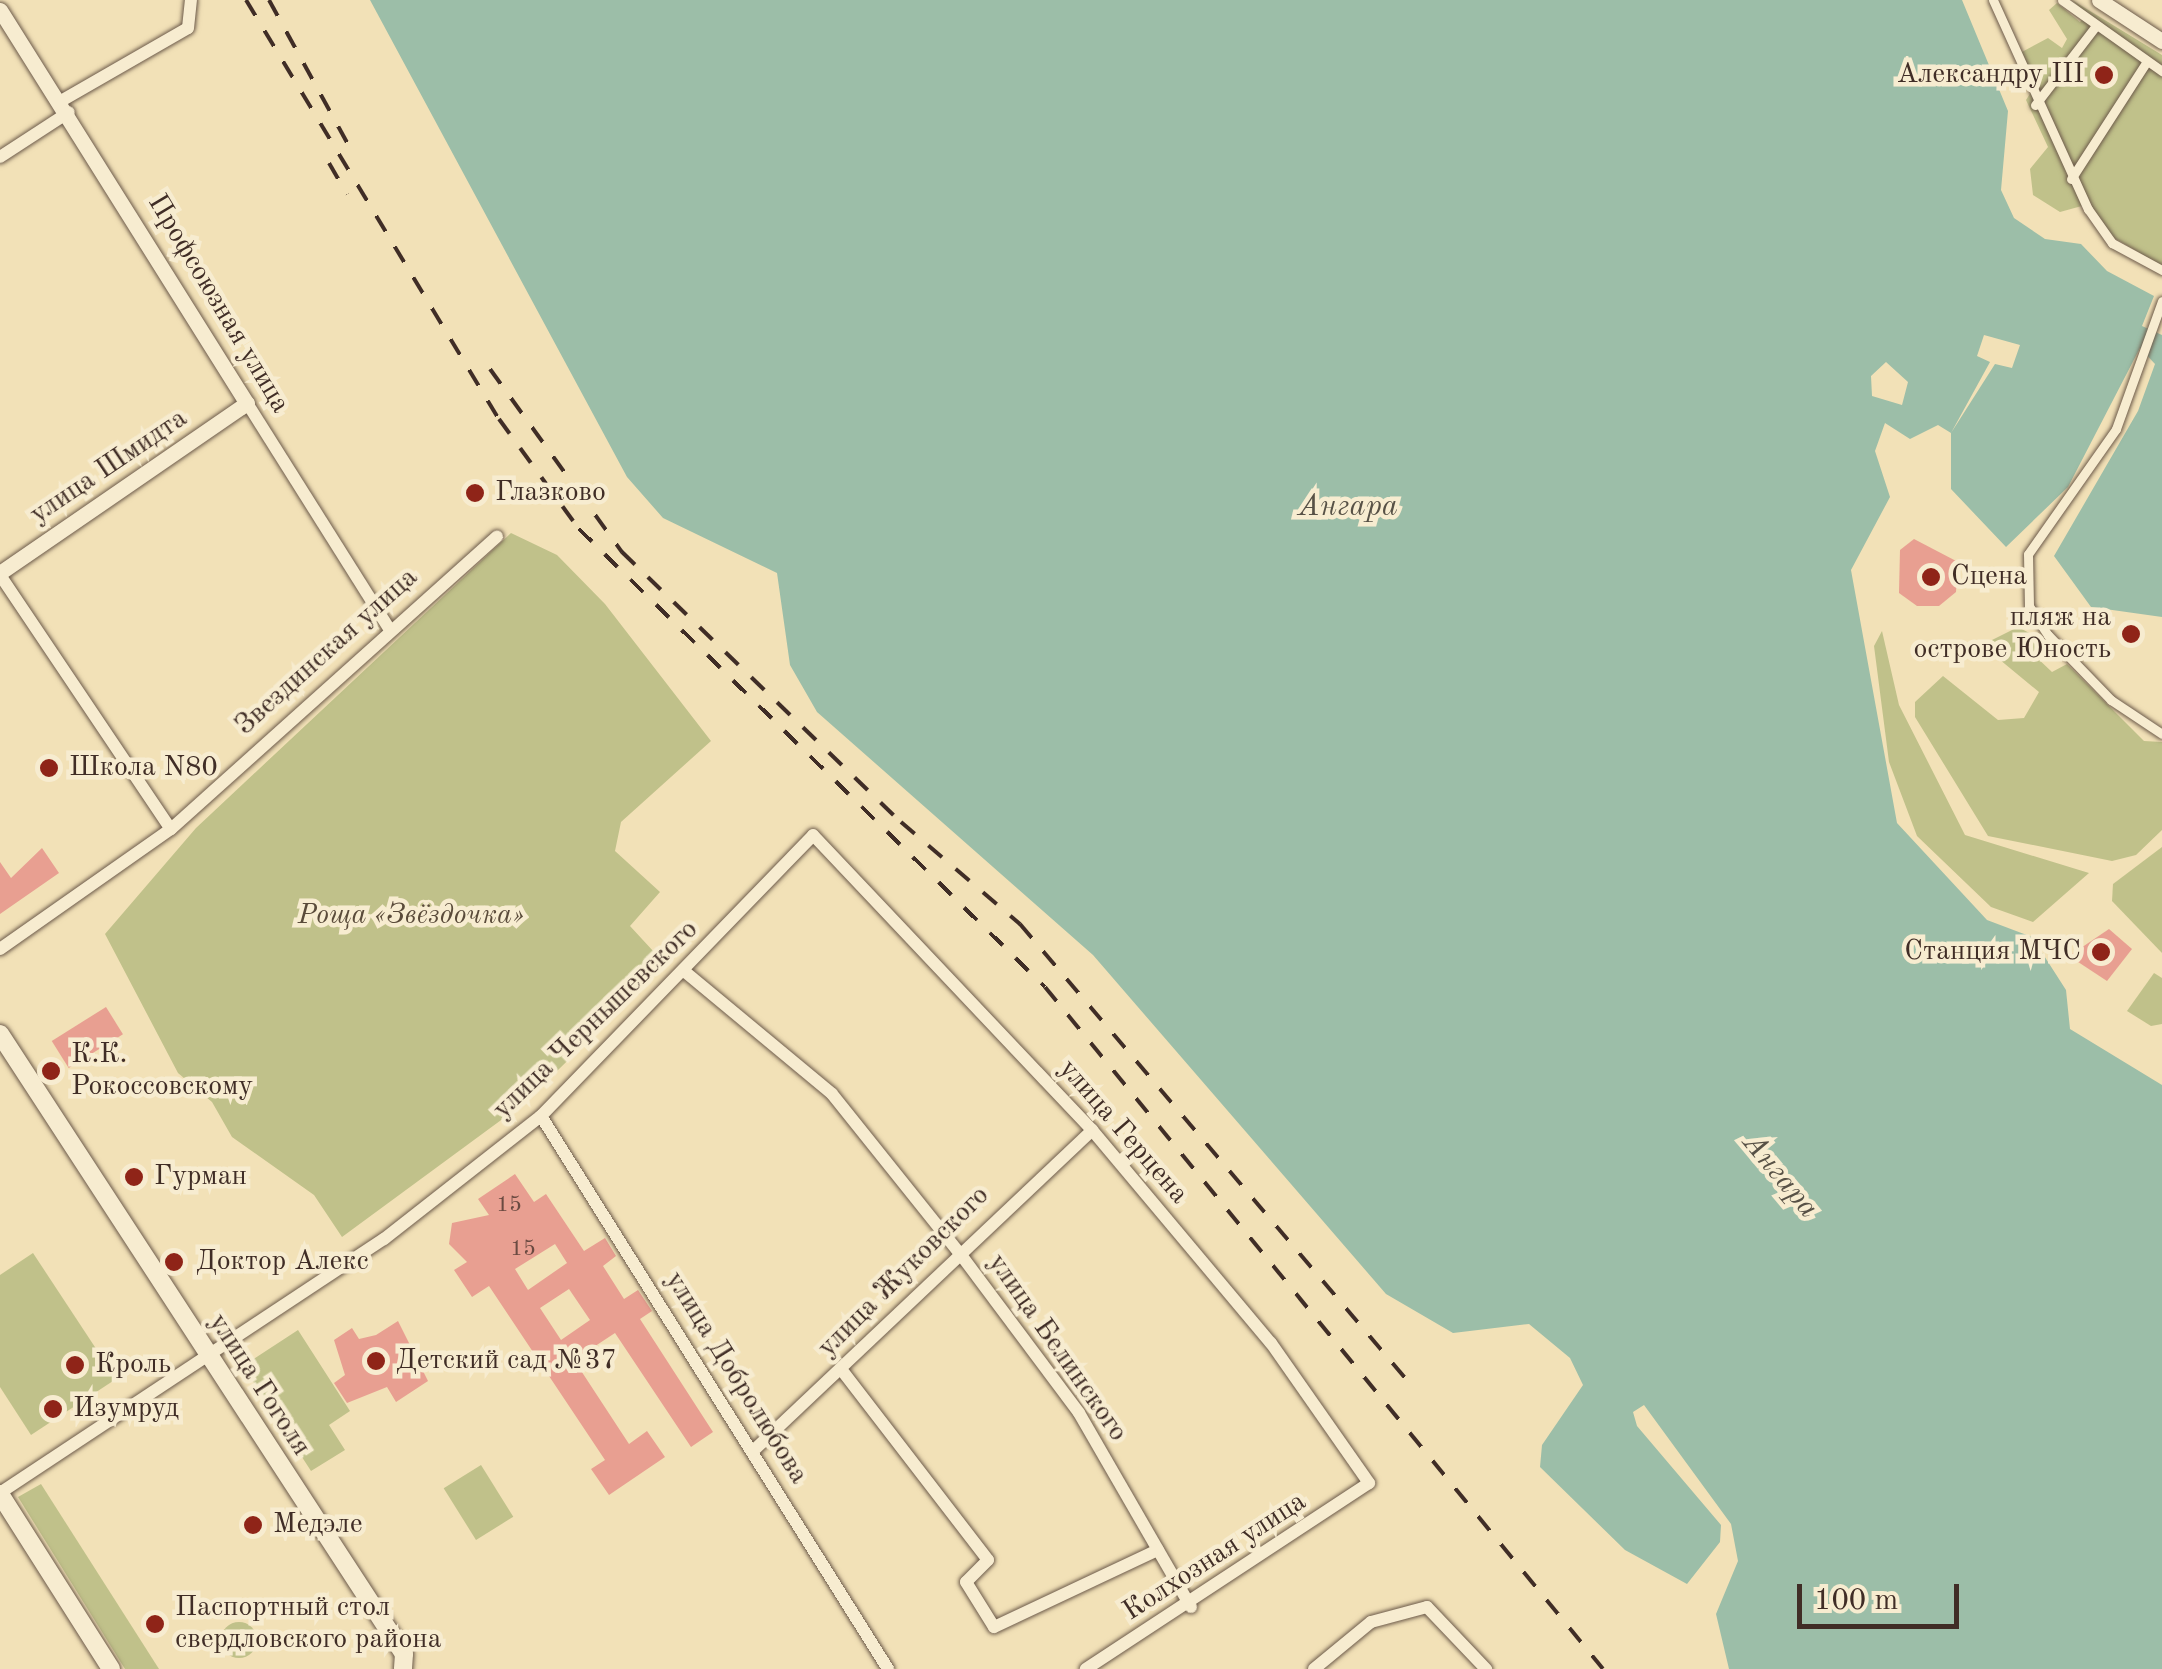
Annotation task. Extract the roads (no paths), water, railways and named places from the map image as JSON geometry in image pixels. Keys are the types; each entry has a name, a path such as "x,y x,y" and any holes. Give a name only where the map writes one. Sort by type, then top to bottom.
{"main road":[{"name":"улица Гоголя","path":"0,1034 404,1667"},
{"path":"0,1494 111,1669"}],"street":[{"path":"0,157 65,106 188,28 191,0"},
{"path":"1993,0 2035,106 2071,180 2112,243 2162,270"},
{"path":"2062,0 2162,71"},
{"path":"2100,0 2162,41"},
{"path":"2126,17 2132,0"},
{"name":"Профсоюзная улица","path":"0,10 65,106 388,627"},
{"path":"2035,106 2096,27"},
{"path":"2071,180 2147,62"},
{"path":"2162,301 2116,429 2028,554 2029,606 2048,636 2112,700 2162,734"},
{"name":"улица Шмидта","path":"0,574 247,403"},
{"name":"Звездинская улица","path":"0,949 171,829 388,627 497,536"},
{"path":"0,574 171,829"},
{"name":"улица Чернышевского","path":"0,1494 386,1238 540,1116 813,835"},
{"name":"улица Герцена","path":"813,835 1092,1130 1278,1353 1369,1483"},
{"name":"улица Белинского","path":"684,971 832,1094 961,1254 1078,1413 1191,1608"},
{"name":"улица Добролюбова","path":"540,1116 888,1669"},
{"name":"улица Жуковского","path":"753,1450 844,1374 961,1254 1092,1130"},
{"path":"844,1374 988,1560 966,1582 994,1628 1026,1619 1158,1550"},
{"name":"Колхозная улица","path":"1086,1669 1191,1608 1369,1483"},
{"path":"1314,1669 1372,1622 1428,1607 1486,1669"}],"water":[{"name":"Ангара","path":"370,0 1962,0 2008,111 2001,190 2014,218 2045,239 2081,244 2107,271 2154,296 2142,326 2162,335 2162,617 2091,607 2054,556 2138,411 2155,364 2140,348 2068,487 2006,547 1951,489 1951,433 1938,425 1910,439 1885,423 1875,451 1890,497 1851,570 1897,823 1987,920 2032,937 2066,990 2070,1029 2162,1085 2162,1669 1729,1669 1716,1614 1738,1561 1731,1524 1644,1405 1633,1412 1637,1426 1721,1525 1720,1542 1687,1584 1625,1550 1540,1467 1542,1445 1583,1385 1570,1358 1529,1324 1453,1333 1386,1294 1093,955 817,712 790,665 777,573 663,518 627,477","holes":["1886,362 1908,382 1902,405 1872,396 1871,376"]}],"railway":[{"path":"246,0 499,419 579,529 1045,987 1603,1669"},
{"path":"269,0 350,148"},
{"path":"329,163 347,194"},
{"path":"490,369 622,552 901,822 1020,924 1406,1379"}],"place":[{"name":"Александру III","path":"2104,75"},
{"name":"Глазково","path":"475,493"},
{"name":"Сцена","path":"1931,577"},
{"name":"пляж на острове Юность","path":"2131,634"},
{"name":"Школа N80","path":"49,768"},
{"name":"Станция МЧС","path":"2101,952"},
{"name":"К.К. Рокоссовскому","path":"51,1071"},
{"name":"Гурман","path":"134,1177"},
{"name":"Доктор Алекс","path":"174,1262"},
{"name":"Детский сад №37","path":"376,1361"},
{"name":"Кроль","path":"75,1365"},
{"name":"Изумруд","path":"53,1409"},
{"name":"Медэле","path":"253,1525"},
{"name":"Паспортный стол свердловского района","path":"155,1624"}],"park label":[{"name":"Роща «Звёздочка»","path":"411,916"}]}
